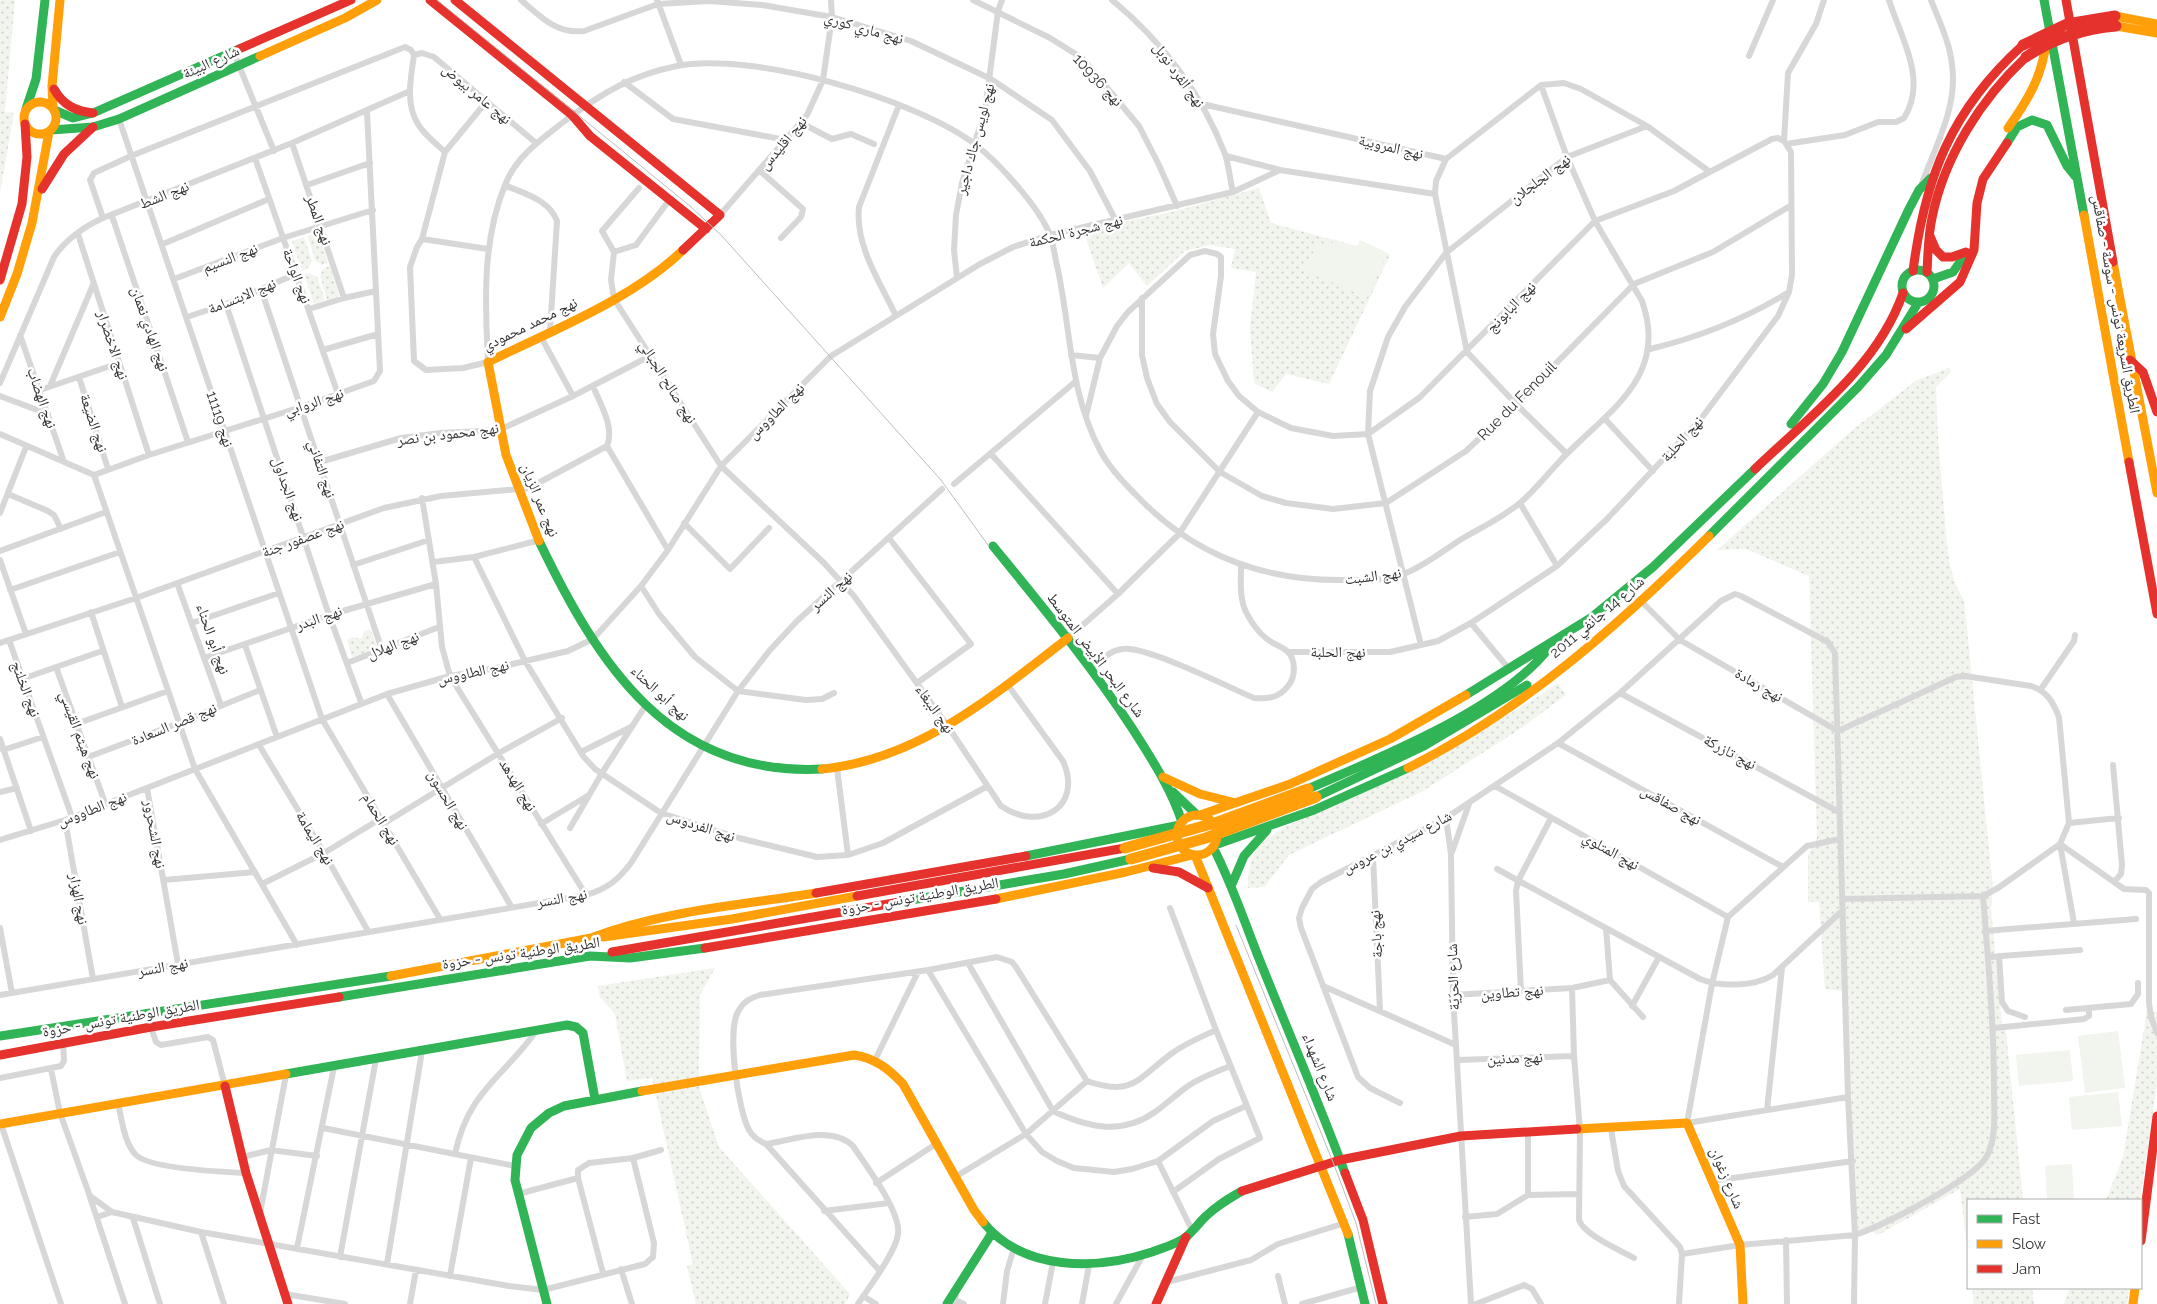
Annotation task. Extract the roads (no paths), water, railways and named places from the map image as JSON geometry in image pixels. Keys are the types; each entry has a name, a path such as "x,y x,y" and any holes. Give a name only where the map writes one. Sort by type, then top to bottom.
{"main road":[{"path":"0,280 22,204 27,158 24,124 26,109 36,79 45,0"},
{"path":"0,317 17,274 38,197 50,131 56,121 53,109 52,86 60,0"},
{"name":"شارع البيئة","path":"53,109 73,118 93,113 351,0"},
{"name":"شارع البيئة","path":"50,131 93,127 119,119 344,18 377,0"},
{"path":"430,0 572,116 590,136 706,229"},
{"path":"455,0 587,104 720,215"},
{"name":"الطريق السريعة تونس - سوسة - صفاقس","path":"2044,0 2157,614"},
{"name":"الطريق السريعة تونس - سوسة - صفاقس","path":"2066,0 2130,360 2157,493"},
{"path":"1930,276 1929,233 1941,187 1970,125 2025,51 2043,33 2068,23 2094,18 2157,24"},
{"path":"2025,51 1998,68 1973,102 1946,146 1931,178 1923,209 1913,271 1945,278 1962,263 1966,252 1973,186 1982,166 2038,83 2046,55 2047,21"},
{"path":"2116,21 2157,34"},
{"path":"52,86 58,100 65,105 80,112 93,113"},
{"path":"26,109 37,102 46,103 53,109"},
{"path":"1895,340 1960,282 1974,250 1980,188 1987,171 2017,127 2032,120 2047,125 2067,166 2078,181"},
{"path":"24,124 35,134 50,131"},
{"path":"38,197 64,154 93,127"},
{"path":"1770,453 1838,359 1920,190 1931,178"},
{"name":"نهج محمد محمودي","path":"488,362 614,299 665,268 720,215"},
{"path":"1929,233 1936,252 1944,258 1951,258 1966,252"},
{"name":"شارع 14 جانفي 2011","path":"1198,815 1239,803 1290,784 1390,739 1510,670 1592,618 1634,585 1871,356 1895,314 1903,293 1902,282 1913,271"},
{"name":"شارع 14 جانفي 2011","path":"1214,846 1271,827 1370,786 1453,743 1508,708 1563,666 1685,562 1864,381 1895,340 1918,303 1927,300 1933,293 1930,276"},
{"path":"1903,293 1909,300 1918,303"},
{"path":"2130,360 2143,372 2157,412"},
{"name":"نهج عمر الزيان","path":"488,362 499,430 519,490 540,540 563,587 593,639"},
{"name":"شارع البحر الأبيض المتوسط","path":"992,546 1068,638 1166,782 1198,815"},
{"name":"نهج أبو الحناء","path":"593,639 611,666 646,705 668,725 702,748 732,759 772,767 805,769 837,768 859,764 896,751 947,725 1007,684 1068,638"},
{"path":"590,956 1064,874 1132,859 1206,838 1312,793 1487,700 1535,668 1550,645"},
{"path":"591,938 624,936 732,919 1125,848 1218,822 1312,793 1352,783 1466,724 1548,672 1563,666"},
{"path":"1166,782 1200,794 1239,803"},
{"name":"شارع البحر الأبيض المتوسط","path":"1166,782 1181,823"},
{"path":"1198,815 1210,820 1216,829 1214,846"},
{"name":"الطريق الوطنية تونس - حزوة","path":"0,1036 376,979 591,938 617,928 656,919 973,867 1076,848 1181,823 1198,815"},
{"path":"1181,823 1177,840 1183,850 1194,855 1345,1222 1365,1304"},
{"path":"1232,884 1239,865 1249,848 1271,827"},
{"name":"الطريق الوطنية تونس - حزوة","path":"0,1055 151,1027 590,956 630,958 666,954 995,899 1205,854 1214,846"},
{"name":"شارع الشهداء","path":"1214,846 1232,884 1258,956 1313,1088 1363,1220 1382,1304"},
{"path":"1146,868 1179,872 1208,888"},
{"path":"1,1124 567,1025 576,1027 583,1033 595,1099"},
{"path":"547,1304 518,1194 515,1166 524,1139 540,1119 564,1106 595,1099 843,1055 864,1056 875,1060 887,1067 902,1084 974,1210 992,1233 1014,1248 1053,1262 1089,1265 1124,1261 1143,1255 1189,1234 1221,1203 1242,1191 1340,1160 1461,1136 1528,1134 1687,1123"},
{"path":"225,1086 246,1173 270,1243 286,1299"},
{"path":"2142,1233 2157,1116"},
{"name":"شارع زغوان","path":"1687,1123 1740,1245"},
{"path":"953,1300 992,1233"},
{"path":"1158,1303 1189,1234"},
{"path":"1740,1245 1743,1304"},
{"path":"2133,1304 2135,1289"}],"street":[{"name":"نهج ماري كوري","path":"521,0 550,25 561,30 573,32 584,31 658,2 709,0 762,2 832,17 911,42 991,79 1036,108 1060,128 1090,171 1116,221"},
{"name":"نهج اقليدس","path":"720,215 801,123 823,80 832,17 831,0"},
{"name":"نهج 10936","path":"974,0 1050,38 1082,58 1139,126 1160,165 1177,206"},
{"name":"نهج لويس جاك داجير","path":"957,278 954,250 956,216 974,144 985,111 991,79 998,11 1002,0"},
{"name":"نهج ألفرد نوبل","path":"1112,0 1137,22 1172,61 1202,104 1226,156 1233,192"},
{"path":"1749,56 1773,0"},
{"path":"1650,349 1710,332 1767,306 1789,292 1792,266 1791,152 1785,142 1788,73 1816,24 1824,0"},
{"name":"نهج البابونج","path":"1368,434 1419,398 1467,352 1595,221 1658,198 1772,139 1785,142 1845,135 1862,130 1878,122 1896,122 1904,118 1915,93 1914,74 1889,0"},
{"path":"1920,190 1947,116 1953,86 1950,53 1931,0"},
{"path":"658,2 681,65"},
{"name":"نهج عامر بيوض","path":"256,108 401,48 408,48 414,55 422,53 434,57 536,143"},
{"path":"233,51 274,151"},
{"path":"414,55 410,91 419,126 445,152"},
{"name":"نهج الشبت","path":"488,362 485,295 488,249 504,185 512,170 536,143 587,104 624,82 681,65 709,62 736,63 823,80 900,105 938,123 974,144 1000,168 1031,204 1050,235 1062,293 1075,382 1085,417 1103,456 1127,486 1178,534 1241,566 1271,574 1328,580 1364,580 1404,575 1520,504 1566,453"},
{"path":"624,82 673,119 786,140"},
{"path":"1541,85 1567,157 1595,221 1634,284 1647,315 1650,349 1632,386 1605,419 1566,453 1467,352 1435,194 1436,181 1446,159 1541,85 1552,82 1572,85 1647,126 1710,172"},
{"name":"نهج الشط","path":"0,383 54,258 78,234 103,218 146,203 274,151 367,112 410,91"},
{"name":"نهج محمد محمودي","path":"486,102 445,152 422,239 410,267 414,360 426,370 463,368 488,362"},
{"name":"نهج المروبية","path":"1202,104 1446,159"},
{"path":"896,316 860,240 857,221 859,207 900,105"},
{"path":"103,218 90,178 94,174 131,156 256,108"},
{"name":"نهج الروابي","path":"94,475 188,442 369,384 378,376 373,210 367,112"},
{"name":"نهج 11119","path":"119,119 146,203 163,244 279,592 289,629 322,719"},
{"path":"801,123 832,139 851,134 874,144"},
{"name":"نهج الجلجلان","path":"1421,645 1368,434 1370,391 1388,337 1405,307 1446,253 1567,157 1647,126"},
{"name":"نهج المطر","path":"292,143 322,227 344,298"},
{"path":"1226,156 1280,170 1435,194"},
{"name":"نهج الواحة","path":"255,158 338,394"},
{"path":"307,185 370,163"},
{"path":"759,170 803,209 801,217 781,238"},
{"name":"نهج شجرة الحكمة","path":"835,353 957,278 1013,247 1050,235 1233,192 1280,170"},
{"path":"504,185 544,202 554,211 557,220 545,334 573,396"},
{"path":"614,299 611,280 614,252 602,231 639,188"},
{"path":"163,244 269,199"},
{"path":"614,252 636,245 670,199"},
{"name":"Rue du Fenouil","path":"1142,298 1142,355 1147,378 1157,404 1170,422 1220,472 1262,496 1286,503 1333,509 1386,503 1466,451 1516,404 1634,284 1713,252 1790,206"},
{"name":"نهج النسيم","path":"174,279 283,238 373,210"},
{"name":"نهج الهادي نعمان","path":"112,216 188,442"},
{"name":"نهج الاخضرار","path":"78,234 149,455"},
{"path":"422,239 488,249"},
{"path":"1085,417 1100,358 1117,326 1142,298 1190,255 1200,251 1217,254 1220,257 1221,266 1212,334 1214,354 1228,381 1239,396 1258,412 1291,428 1333,436 1368,434"},
{"name":"نهج الابتسامة","path":"186,317 226,304 296,274"},
{"path":"50,386 93,284"},
{"name":"نهج التفاني","path":"260,289 382,650"},
{"path":"309,309 344,298 376,291"},
{"name":"نهج الحلبة","path":"1288,652 1390,652 1438,641 1471,623 1557,566 1595,532 1700,420 1778,316 1789,292"},
{"name":"نهج صالح الجبالي","path":"614,299 652,355 721,466"},
{"name":"نهج الجداول","path":"226,304 305,537 329,615 361,702"},
{"path":"1767,306 1774,309 1778,316"},
{"path":"323,350 378,334"},
{"name":"نهج الهضاب","path":"20,335 64,462"},
{"name":"نهج الطاووس","path":"0,840 68,818 258,746 361,702 450,676 568,651 593,639 641,586 668,550 721,466 835,353"},
{"path":"1071,354 1100,358"},
{"name":"نهج محمود بن نصر","path":"320,462 401,438 440,433 499,430 573,396 652,355"},
{"path":"40,390 119,363"},
{"name":"نهج الضيعة","path":"79,377 108,469"},
{"path":"954,484 1075,382"},
{"path":"593,386 608,425 610,439 607,446 668,550"},
{"path":"0,396 48,414"},
{"path":"1068,638 1118,594 1178,534 1258,412"},
{"path":"1605,419 1653,471"},
{"path":"0,434 26,447 94,475 195,769 296,945"},
{"name":"نهج عصفور جنة","path":"0,643 136,598 384,508 422,498 479,491 519,490 538,484 607,446"},
{"path":"0,513 26,447"},
{"path":"991,454 1118,594"},
{"name":"نهج الببغاء","path":"721,466 824,563 854,596 947,725 986,787 1001,806 1014,815 1028,818 1048,815 1056,810 1062,801 1068,784 1068,773 1063,761 1007,684"},
{"name":"نهج النسر","path":"0,995 296,945 511,906 586,895 602,890 622,875 738,691 797,621 942,490"},
{"path":"8,494 48,511 54,515 61,529"},
{"name":"نهج الهدهد","path":"422,498 436,584 439,627 450,676 586,895"},
{"path":"1520,504 1557,566"},
{"path":"0,551 106,512"},
{"path":"684,524 730,569 769,528"},
{"path":"889,538 971,644 917,683"},
{"path":"353,565 429,540"},
{"path":"433,562 474,557 540,540"},
{"path":"10,590 120,552"},
{"name":"نهج الفردوس","path":"474,557 525,661 589,764 661,813 796,854 817,857 848,855 884,843 986,787"},
{"path":"0,560 26,634"},
{"path":"1090,668 1113,651 1132,648 1254,698 1266,699 1277,696 1294,677 1294,669 1288,652 1267,639 1254,626 1246,612 1241,596 1241,566"},
{"name":"نهج أبو الحناء","path":"177,583 221,705"},
{"name":"نهج البدر","path":"204,658 366,603 436,584"},
{"path":"641,586 659,614 694,657 738,691 806,700 822,699 834,693"},
{"path":"192,623 279,592"},
{"name":"شارع سيدي بن عروس","path":"1400,1103 1370,1088 1358,1076 1301,928 1299,918 1302,908 1312,889 1320,882 1446,818 1558,743 1620,693 1721,601 1735,594 1746,598 1831,645 1835,653 1838,730"},
{"name":"نهج رمادة","path":"1641,601 1680,640 1838,730"},
{"path":"91,612 102,651 122,707"},
{"path":"1471,623 1510,670"},
{"name":"نهج الهلال","path":"346,663 439,627"},
{"path":"2041,689 2074,641 2075,635"},
{"name":"نهج الخلنج","path":"9,640 43,737 68,818"},
{"path":"245,645 277,738"},
{"path":"22,679 102,651"},
{"name":"نهج هيثم القيسي","path":"56,667 105,803"},
{"path":"1843,899 1983,896 1998,888 2060,844 2069,823 2060,717 2054,703 2041,689 1965,676 1956,677 1838,730 1848,1097 1853,1161 1854,1304"},
{"name":"نهج قصر السعادة","path":"88,757 260,690"},
{"path":"76,724 168,691"},
{"name":"نهج تازركة","path":"1620,693 1840,812"},
{"name":"نهج الحسون","path":"387,694 511,906"},
{"path":"570,828 602,773 646,705"},
{"path":"262,884 382,822 562,718"},
{"name":"نهج الحمام","path":"322,719 440,919"},
{"path":"581,752 631,727"},
{"path":"3,750 43,737"},
{"path":"0,739 31,831"},
{"name":"نهج صفاقس","path":"1558,743 1783,867"},
{"name":"نهج اليمامة","path":"258,746 324,852 368,931"},
{"path":"2113,765 2122,870 2114,882"},
{"path":"837,768 848,855"},
{"name":"نهج المتلوي","path":"1494,786 1728,917"},
{"path":"0,792 16,788"},
{"name":"نهج الشحرور","path":"147,788 178,964"},
{"path":"541,824 590,794"},
{"path":"1451,854 1469,804"},
{"name":"نهج الهزار","path":"68,818 93,979"},
{"name":"شارع الحرّيّة","path":"1446,818 1451,854 1453,995 1471,1304"},
{"path":"1521,991 1516,901 1518,881 1551,818"},
{"path":"2069,823 2119,818"},
{"path":"1840,839 1807,846 1728,917 1712,984 1687,1123 1848,1097"},
{"path":"2060,844 2128,890 2146,890 2149,893 2149,1003 2151,1017 2157,1033"},
{"path":"2060,844 2074,923"},
{"name":"نهج باجة","path":"1373,856 1380,1011"},
{"path":"1497,869 1712,984 1725,985 1762,981 1773,975 1843,910"},
{"name":"نهج الشحرور","path":"164,880 255,872"},
{"path":"1682,1254 1740,1245 1855,1235 1884,1223 1971,1173 1987,1156 1991,1146 1994,1120 1994,1028 1983,896"},
{"path":"1170,908 1230,1066 1260,1138 1220,1159 1173,1192"},
{"path":"1985,931 2136,919"},
{"path":"0,928 12,993"},
{"path":"1606,928 1610,980 1644,1017"},
{"path":"1988,957 2080,950"},
{"path":"1999,956 2002,1002 2008,1011 2025,1017"},
{"path":"879,1270 824,1211 766,1144 758,1141 747,1127 734,1074 734,1025 738,1011 747,1000 760,995 918,972 997,957 1012,962 1087,1081 1112,1088 1136,1082 1174,1052 1216,1030"},
{"path":"1632,1006 1659,957"},
{"path":"968,963 1053,1111 1091,1126 1107,1128 1125,1126 1141,1121 1189,1086 1230,1066"},
{"path":"1767,1110 1782,968"},
{"path":"928,970 1026,1134 1042,1152 1074,1168 1114,1172 1158,1161 1206,1126 1246,1106"},
{"path":"875,1060 918,972"},
{"name":"نهج تطاوين","path":"1453,995 1572,988 1610,980"},
{"path":"2066,1010 2131,1004 2138,994 2138,983"},
{"path":"1323,986 1456,1045"},
{"path":"1572,988 1574,1056 1580,1131 1578,1194 1581,1225 1634,1258"},
{"path":"1994,1028 2084,1019 2089,1016 2089,1008"},
{"path":"151,1027 156,1042 161,1044 208,1038 213,1040 225,1086"},
{"path":"455,1154 459,1134 472,1105 499,1073 513,1061 537,1030"},
{"path":"0,1078 61,1066 64,1061 63,1042"},
{"path":"387,1264 422,1051"},
{"name":"نهج مدنين","path":"1457,1060 1574,1056"},
{"path":"340,1257 364,1136 376,1059"},
{"path":"298,1248 318,1156 334,1067"},
{"path":"51,1069 60,1113 90,1196 125,1304"},
{"path":"260,1215 286,1075"},
{"path":"955,1177 1026,1134 1087,1081"},
{"path":"118,1104 128,1141 135,1154 142,1160 184,1168 246,1173"},
{"path":"1,1124 61,1304"},
{"path":"323,1128 515,1166"},
{"path":"1611,1129 1618,1170 1624,1186 1675,1240 1682,1254 1679,1304"},
{"path":"766,1144 828,1134 838,1136 853,1146 896,1216 898,1235 892,1251 858,1304"},
{"path":"1528,1134 1528,1194"},
{"path":"876,1182 936,1144"},
{"path":"242,1157 271,1150 318,1156"},
{"path":"603,1273 578,1178 578,1170 585,1165 632,1158 661,1150"},
{"path":"450,1276 471,1158"},
{"path":"90,1196 112,1212 133,1218 340,1257 543,1290 603,1273 645,1264 653,1257 655,1252 632,1158"},
{"path":"1158,1161 1173,1192 1189,1234"},
{"path":"1712,1182 1853,1161"},
{"path":"518,1194 578,1178"},
{"path":"1465,1217 1497,1214 1528,1194 1578,1194"},
{"path":"824,1211 888,1203"},
{"path":"97,1217 112,1212"},
{"path":"133,1218 160,1304"},
{"path":"1167,1282 1251,1260 1278,1244 1345,1222"},
{"path":"201,1232 224,1304"},
{"path":"1786,1240 1787,1304"},
{"path":"1003,1304 1007,1271 1014,1248"},
{"path":"1116,1304 1143,1255"},
{"path":"1045,1304 1053,1262"},
{"path":"1082,1304 1089,1265"},
{"path":"621,1269 632,1304"},
{"path":"410,1304 416,1270"},
{"path":"1278,1276 1285,1304"},
{"path":"1476,1304 1524,1285 1532,1289 1541,1304"},
{"path":"1302,1304 1362,1287"},
{"path":"863,1296 876,1304"},
{"path":"286,1299 345,1304"},
{"path":"953,1300 964,1304"}],"tram line":[{"path":"437,0 690,206 721,235 941,480 988,545"},
{"path":"1236,925 1356,1223 1376,1304"}]}
